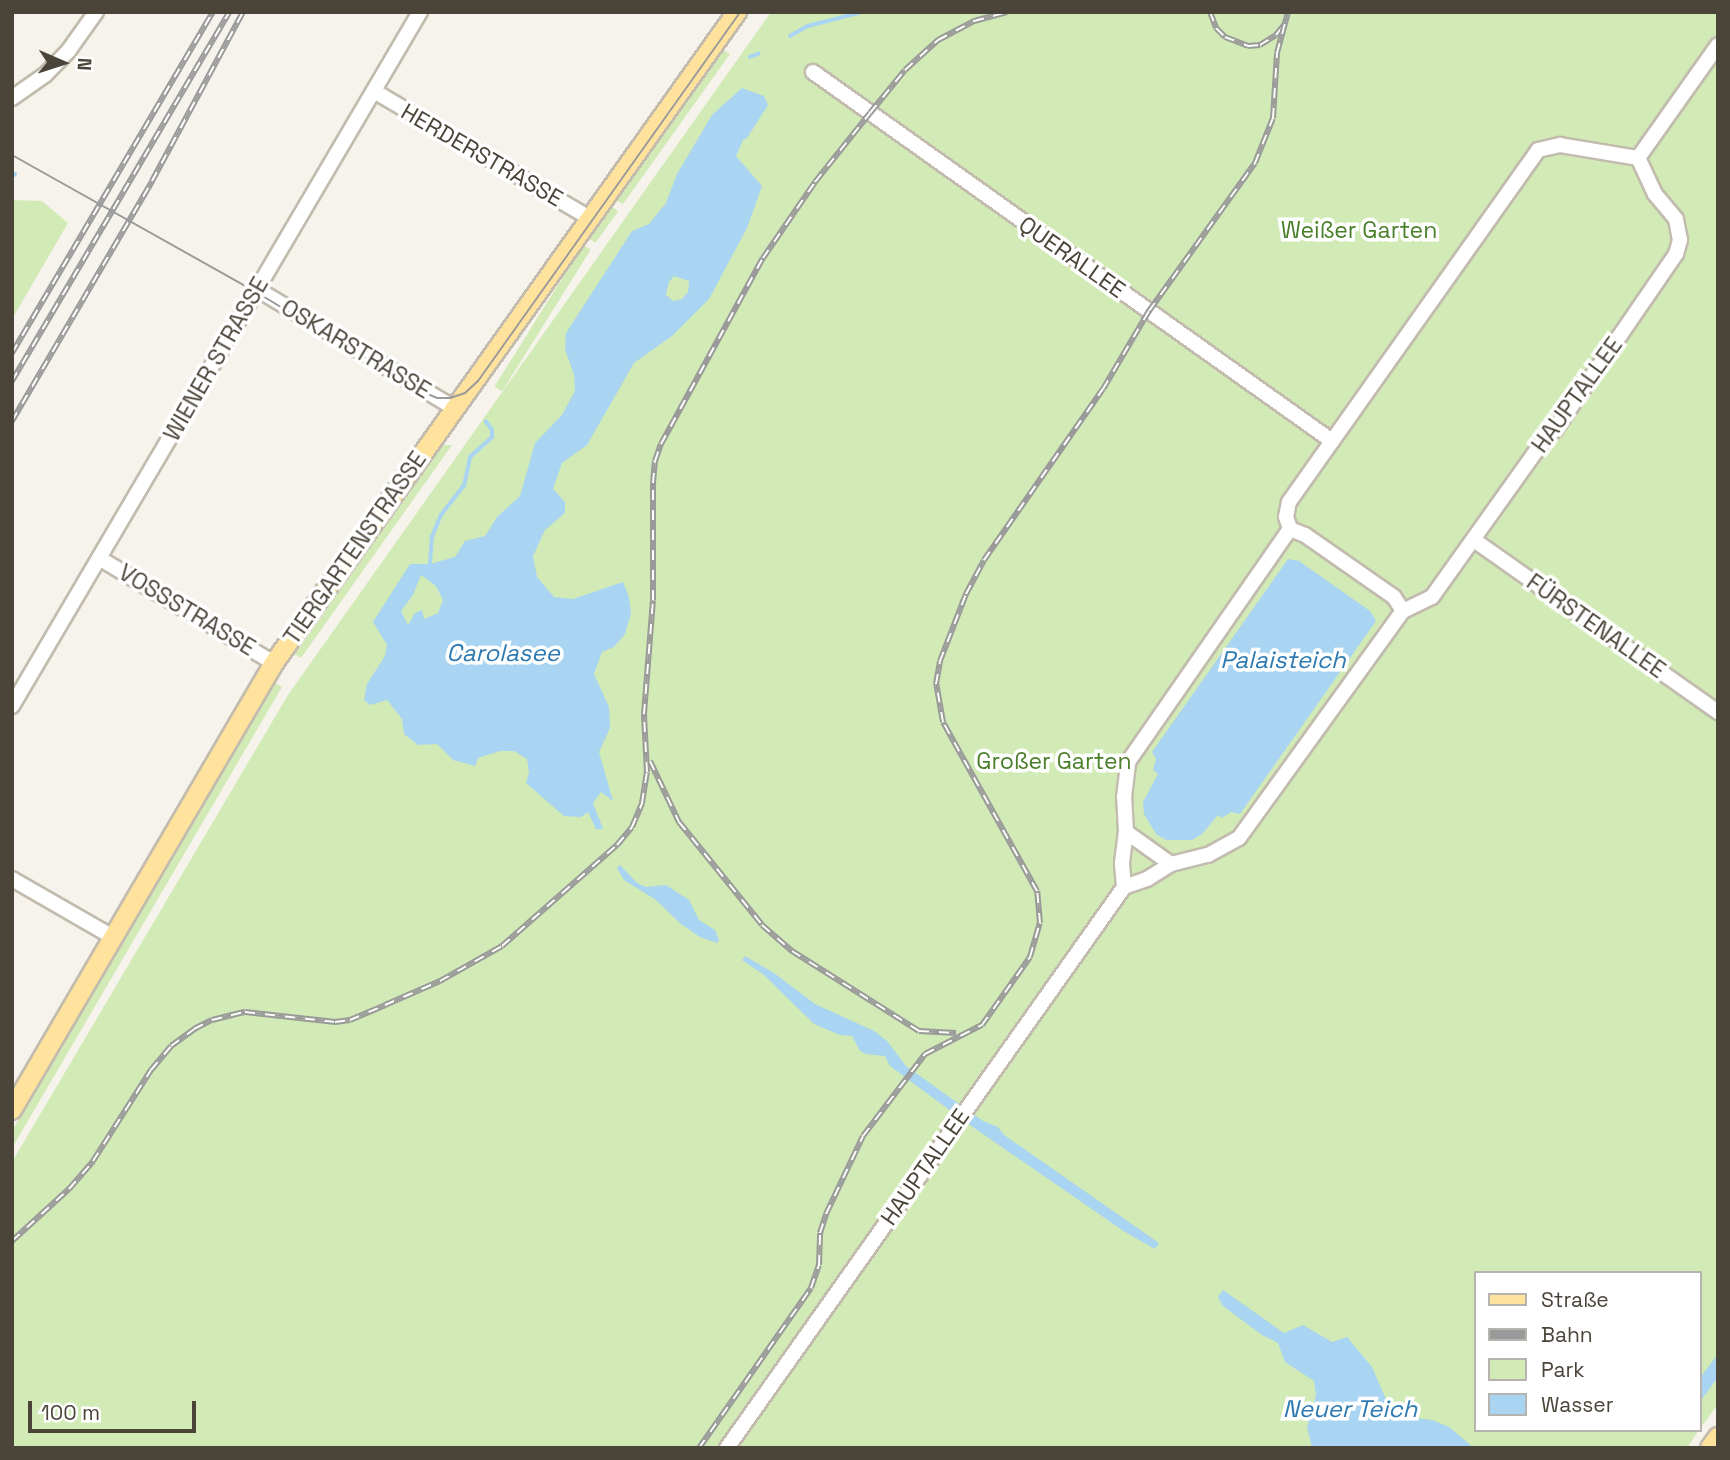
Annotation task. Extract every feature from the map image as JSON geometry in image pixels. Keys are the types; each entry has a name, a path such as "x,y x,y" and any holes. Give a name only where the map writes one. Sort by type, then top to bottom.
{"main road":[{"name":"TIERGARTENSTRASSE","path":"12,1110 274,663 732,14"}],"street":[{"path":"12,98 45,75 69,50 96,12"},
{"name":"WIENER STRASSE","path":"12,706 420,12"},
{"path":"1290,530 1286,517 1289,502 1538,150 1560,145 1637,158 1718,44"},
{"name":"QUERALLEE","path":"813,72 1332,441"},
{"name":"HERDERSTRASSE","path":"374,91 590,218"},
{"name":"HAUPTALLEE","path":"727,1448 1124,887 1147,879 1171,864 1208,855 1239,838 1403,611 1432,597 1676,254 1680,240 1676,219 1656,194 1637,158"},
{"name":"OSKARSTRASSE","path":"257,289 454,408"},
{"path":"1290,530 1305,535 1394,597 1403,611"},
{"path":"1124,887 1124,797 1128,762 1290,530"},
{"name":"FÜRSTENALLEE","path":"1474,540 1718,712"},
{"name":"VOSSSTRASSE","path":"100,558 274,663"},
{"path":"1126,832 1171,864"},
{"path":"12,879 113,937"}],"green space":[{"name":"Großer Garten","path":"771,12 1718,12 1718,1404 1702,1426 1702,1271 1474,1271 1474,1432 1698,1432 1687,1448 12,1448 12,1162 288,695"},
{"path":"720,48 730,54 623,204 616,200 719,55"},
{"path":"12,200 42,201 68,223 12,319"},
{"path":"611,206 618,211 595,243 588,238"},
{"path":"583,245 591,250 502,391 495,387"},
{"path":"441,445 452,445 301,658 290,651 295,650"},
{"path":"271,680 282,687 12,1148 12,1131 105,973 104,965 271,688"}],"water":[{"name":"Carolasee","path":"742,88 764,96 768,105 743,140 736,156 762,186 747,228 709,299 672,336 634,363 587,445 562,463 553,489 565,502 565,513 545,530 533,556 537,577 554,597 573,599 623,582 629,597 631,613 625,634 614,647 602,652 594,674 609,707 610,728 599,752 613,801 601,792 593,803 603,829 596,829 588,812 581,817 564,816 526,783 529,772 527,759 514,751 500,751 478,758 475,766 453,760 437,744 418,745 404,734 402,719 387,700 370,705 364,700 367,684 385,656 387,645 373,622 410,564 430,564 455,557 465,541 485,536 497,517 520,496 535,443 562,415 575,391 574,375 565,349 566,333 632,231 649,224 666,203 677,174 712,115","holes":["674,276 689,281 688,292 682,299 673,301 666,295 669,282","421,575 436,586 443,600 438,613 424,619 422,610 415,613 408,625 401,611 413,595"]},
{"name":"Palaisteich","path":"1288,559 1299,561 1370,611 1376,621 1240,814 1231,812 1222,818 1218,815 1202,834 1192,840 1166,840 1156,834 1144,814 1143,802 1158,774 1153,770 1156,759 1152,752"},
{"path":"620,865 637,883 646,887 666,885 689,900 699,920 715,930 719,940 717,943 700,937 681,924 656,900 624,880 617,868"},
{"path":"745,956 774,973 815,1004 874,1031 887,1041 906,1066 983,1121 998,1127 1004,1135 1159,1243 1155,1249 1125,1232 967,1123 890,1066 885,1056 866,1054 860,1051 852,1036 840,1035 814,1024 764,975 742,960"},
{"name":"Neuer Teich","path":"1223,1290 1284,1333 1303,1325 1332,1342 1347,1337 1372,1367 1385,1397 1395,1409 1407,1417 1432,1420 1449,1427 1474,1448 1312,1448 1307,1427 1316,1395 1314,1381 1285,1362 1278,1343 1262,1335 1223,1306 1218,1297"},
{"path":"1718,1354 1718,1377 1702,1399 1702,1375"}],"waterway":[{"path":"790,36 808,26 862,12"},
{"path":"750,57 758,54"},
{"path":"12,177 15,174"},
{"path":"430,564 432,537 441,515 464,486 470,457 492,437 492,430 486,422"}],"tram line":[{"path":"12,155 256,292 420,391 437,398 450,398 465,393 478,381 740,12"}],"railway":[{"path":"12,353 213,12"},
{"path":"12,381 229,12"},
{"path":"12,421 152,181 243,12"},
{"path":"12,1241 69,1189 93,1161 151,1070 171,1046 194,1029 212,1020 245,1012 335,1022 350,1020 440,981 502,946 617,845 632,827 642,803 647,772 644,714 653,600 653,483 655,461 661,444 763,258 815,182 870,113 905,70 938,40 974,21 1007,12"},
{"path":"1210,12 1216,28 1225,37 1248,46 1260,45 1276,35 1284,25"},
{"path":"699,1448 811,1288 819,1265 820,1233 826,1214 863,1136 925,1054 982,1025 1030,957 1040,923 1037,891 943,722 936,684 940,661 966,594 984,560 1103,389 1149,311 1255,163 1273,118 1277,53 1288,12"},
{"path":"650,761 679,822 762,925 792,951 919,1031 956,1033"}],"park label":[{"name":"Weißer Garten","path":"1359,230"}]}
